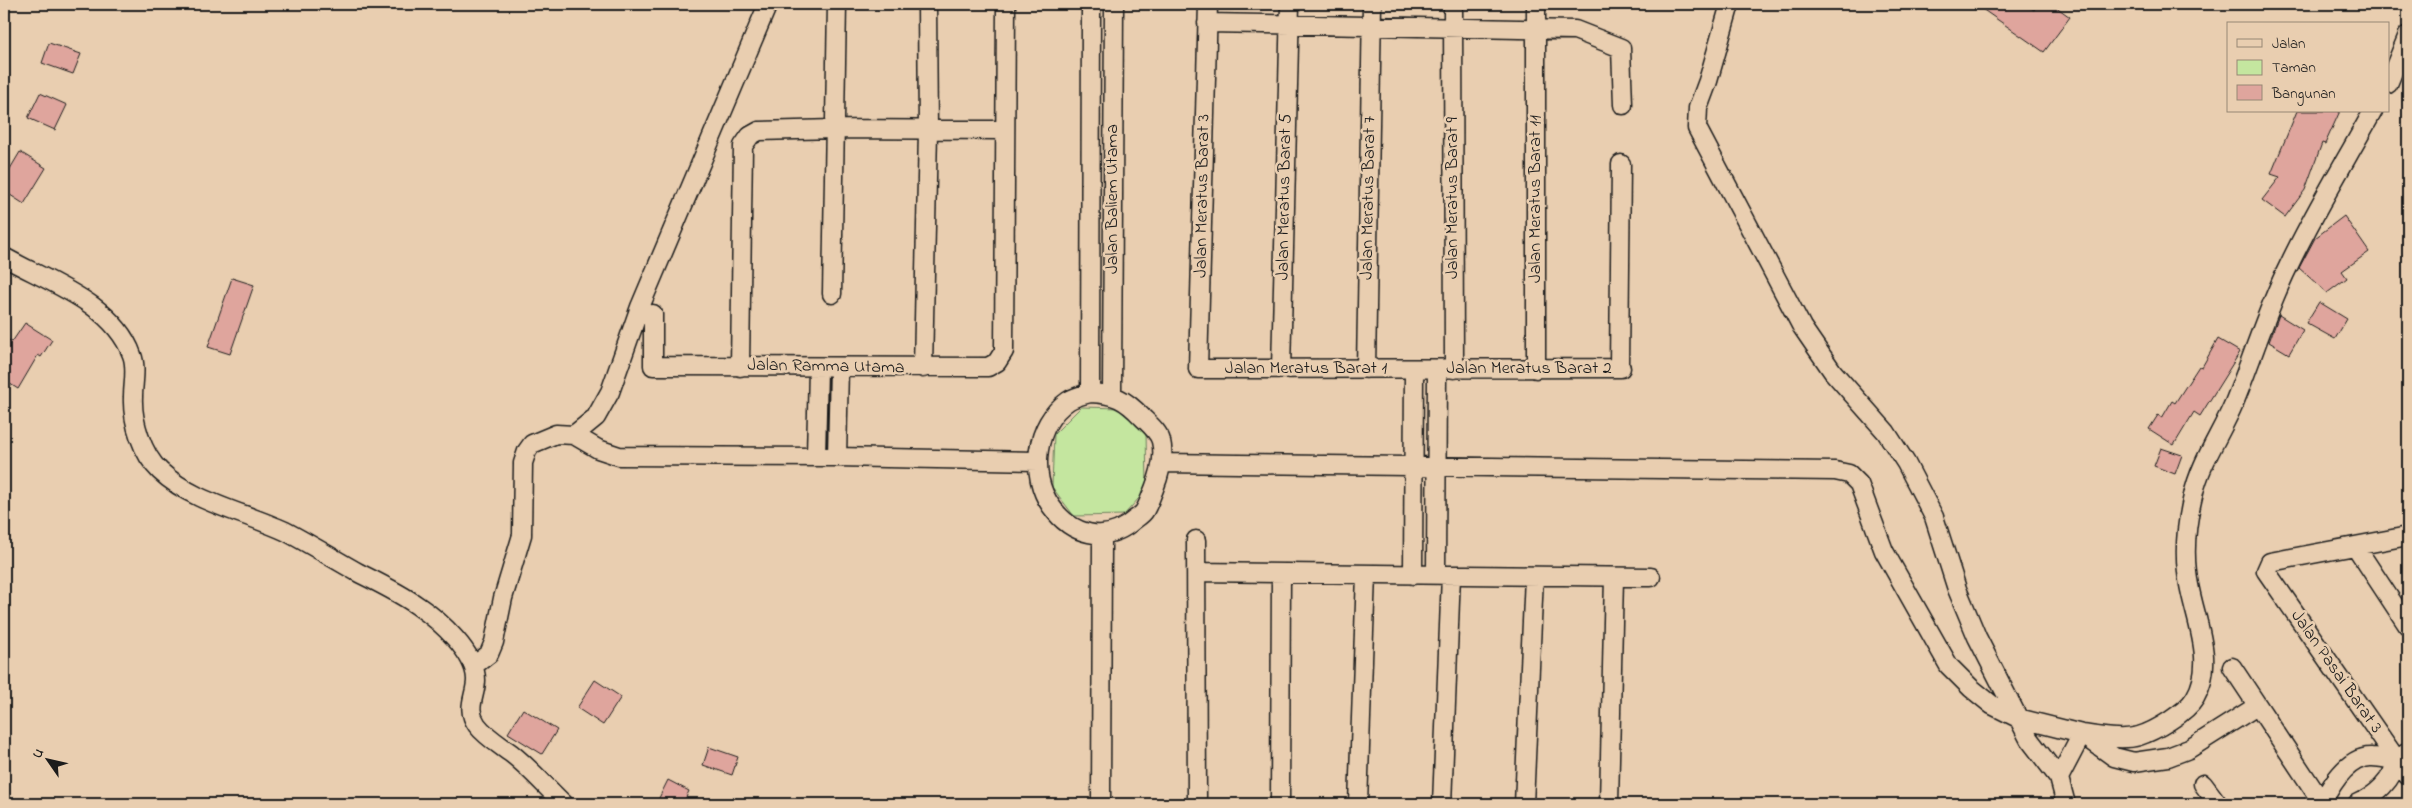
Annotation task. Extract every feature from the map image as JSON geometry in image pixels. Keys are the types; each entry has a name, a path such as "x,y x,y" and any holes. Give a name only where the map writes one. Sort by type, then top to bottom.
{"street":[{"path":"574,435 596,417 610,392 640,307 768,4"},
{"path":"832,294 837,4"},
{"path":"923,368 928,131 927,4"},
{"path":"740,367 743,146 750,136 758,131 834,129 1004,130 1006,4"},
{"name":"Jalan Baliem Utama","path":"1090,393 1091,4"},
{"name":"Jalan Baliem Utama","path":"1112,394 1114,4"},
{"name":"Jalan Meratus Barat 3","path":"1198,369 1208,4"},
{"name":"Jalan Meratus Barat 5","path":"1281,369 1290,4"},
{"name":"Jalan Meratus Barat 7","path":"1366,369 1372,4"},
{"name":"Jalan Meratus Barat 9","path":"1442,804 1444,575 1438,466 1446,369 1453,4"},
{"name":"Jalan Meratus Barat 11","path":"1536,4 1536,368"},
{"path":"1730,4 1708,81 1698,108 1697,128 1802,328 1833,372 1886,432 1906,463 1934,517 1967,614 2018,718 2035,748 2059,778 2066,804"},
{"path":"1207,23 1575,30 1621,48 1624,105"},
{"path":"2390,79 2408,35"},
{"path":"1162,463 1835,471 1849,474 1859,484 1884,551 1949,666 1970,688 1992,705 2018,718 2082,734 2103,737 2138,736 2176,716 2189,706 2198,692 2202,678 2204,647 2186,572 2186,550 2193,496 2201,473 2250,364 2288,266 2372,112"},
{"name":"Jalan Ramma Utama","path":"654,314 653,366 818,368 988,367 997,362 1004,351 1004,130"},
{"name":"Jalan Meratus Barat 2","path":"1414,369 1620,368 1621,164"},
{"path":"4,257 81,298 96,308 112,323 133,356 135,374 133,397 138,430 147,452 157,469 171,481 208,501 284,531 419,606 440,623 467,652 473,663 476,682 471,698 472,717 476,724 485,734 514,755 564,804"},
{"path":"816,456 818,368"},
{"path":"837,456 839,368"},
{"name":"Jalan Meratus Barat 1","path":"1198,369 1414,369"},
{"path":"1413,575 1414,369"},
{"path":"1090,393 1112,394 1130,404 1161,440 1162,463 1159,476 1144,511 1124,529 1102,536 1081,532 1058,517 1043,494 1037,461 1041,438 1053,418 1069,400 1090,393"},
{"path":"473,663 480,661 489,654 494,642 522,535 523,472 527,451 532,444 556,434 574,435 598,449 619,456 837,456 1037,461"},
{"path":"1101,804 1102,536"},
{"path":"2408,536 2356,547 2408,626"},
{"path":"1196,540 1197,804"},
{"name":"Jalan Pasai Barat 3","path":"2356,547 2270,562 2266,571 2402,756 2408,776"},
{"path":"1196,572 1651,577"},
{"path":"1280,804 1281,573"},
{"path":"1358,804 1366,574"},
{"path":"1524,804 1534,576"},
{"path":"1609,804 1614,577"},
{"path":"2232,667 2323,804 2336,780 2354,762 2370,756 2402,756"},
{"path":"2082,734 2114,758 2134,762 2153,761 2190,749 2257,706"},
{"path":"2059,778 2082,734"},
{"path":"2357,804 2365,801 2389,780 2402,756"},
{"path":"2203,784 2218,804"}],"green space":[{"path":"1081,407 1121,408 1146,432 1147,489 1124,515 1074,516 1052,487 1054,434"}],"building":[{"path":"1975,4 2024,4 2034,10 2039,4 2052,4 2070,17 2044,52"},
{"path":"49,43 81,54 73,74 42,63"},
{"path":"40,93 67,105 55,130 28,118"},
{"path":"2297,112 2340,112 2325,144 2322,143 2305,190 2285,217 2262,200 2280,177 2271,174"},
{"path":"20,152 46,168 24,204 4,191 4,179"},
{"path":"2344,216 2369,252 2342,271 2347,278 2327,293 2299,268 2315,238"},
{"path":"232,278 254,285 230,354 208,347"},
{"path":"2319,302 2347,319 2335,339 2306,323"},
{"path":"2279,315 2303,330 2289,354 2269,342"},
{"path":"25,323 52,340 41,357 38,355 18,389 4,380 4,337 12,342"},
{"path":"2218,339 2240,352 2200,416 2194,412 2174,445 2149,429 2158,415 2162,418 2172,401 2175,403 2199,366 2202,367"},
{"path":"2161,448 2182,455 2175,474 2154,466"},
{"path":"595,680 621,697 603,725 577,708"},
{"path":"523,709 557,730 542,754 508,733"},
{"path":"709,747 738,757 732,775 703,765"},
{"path":"668,780 689,791 683,804 656,804"}]}
